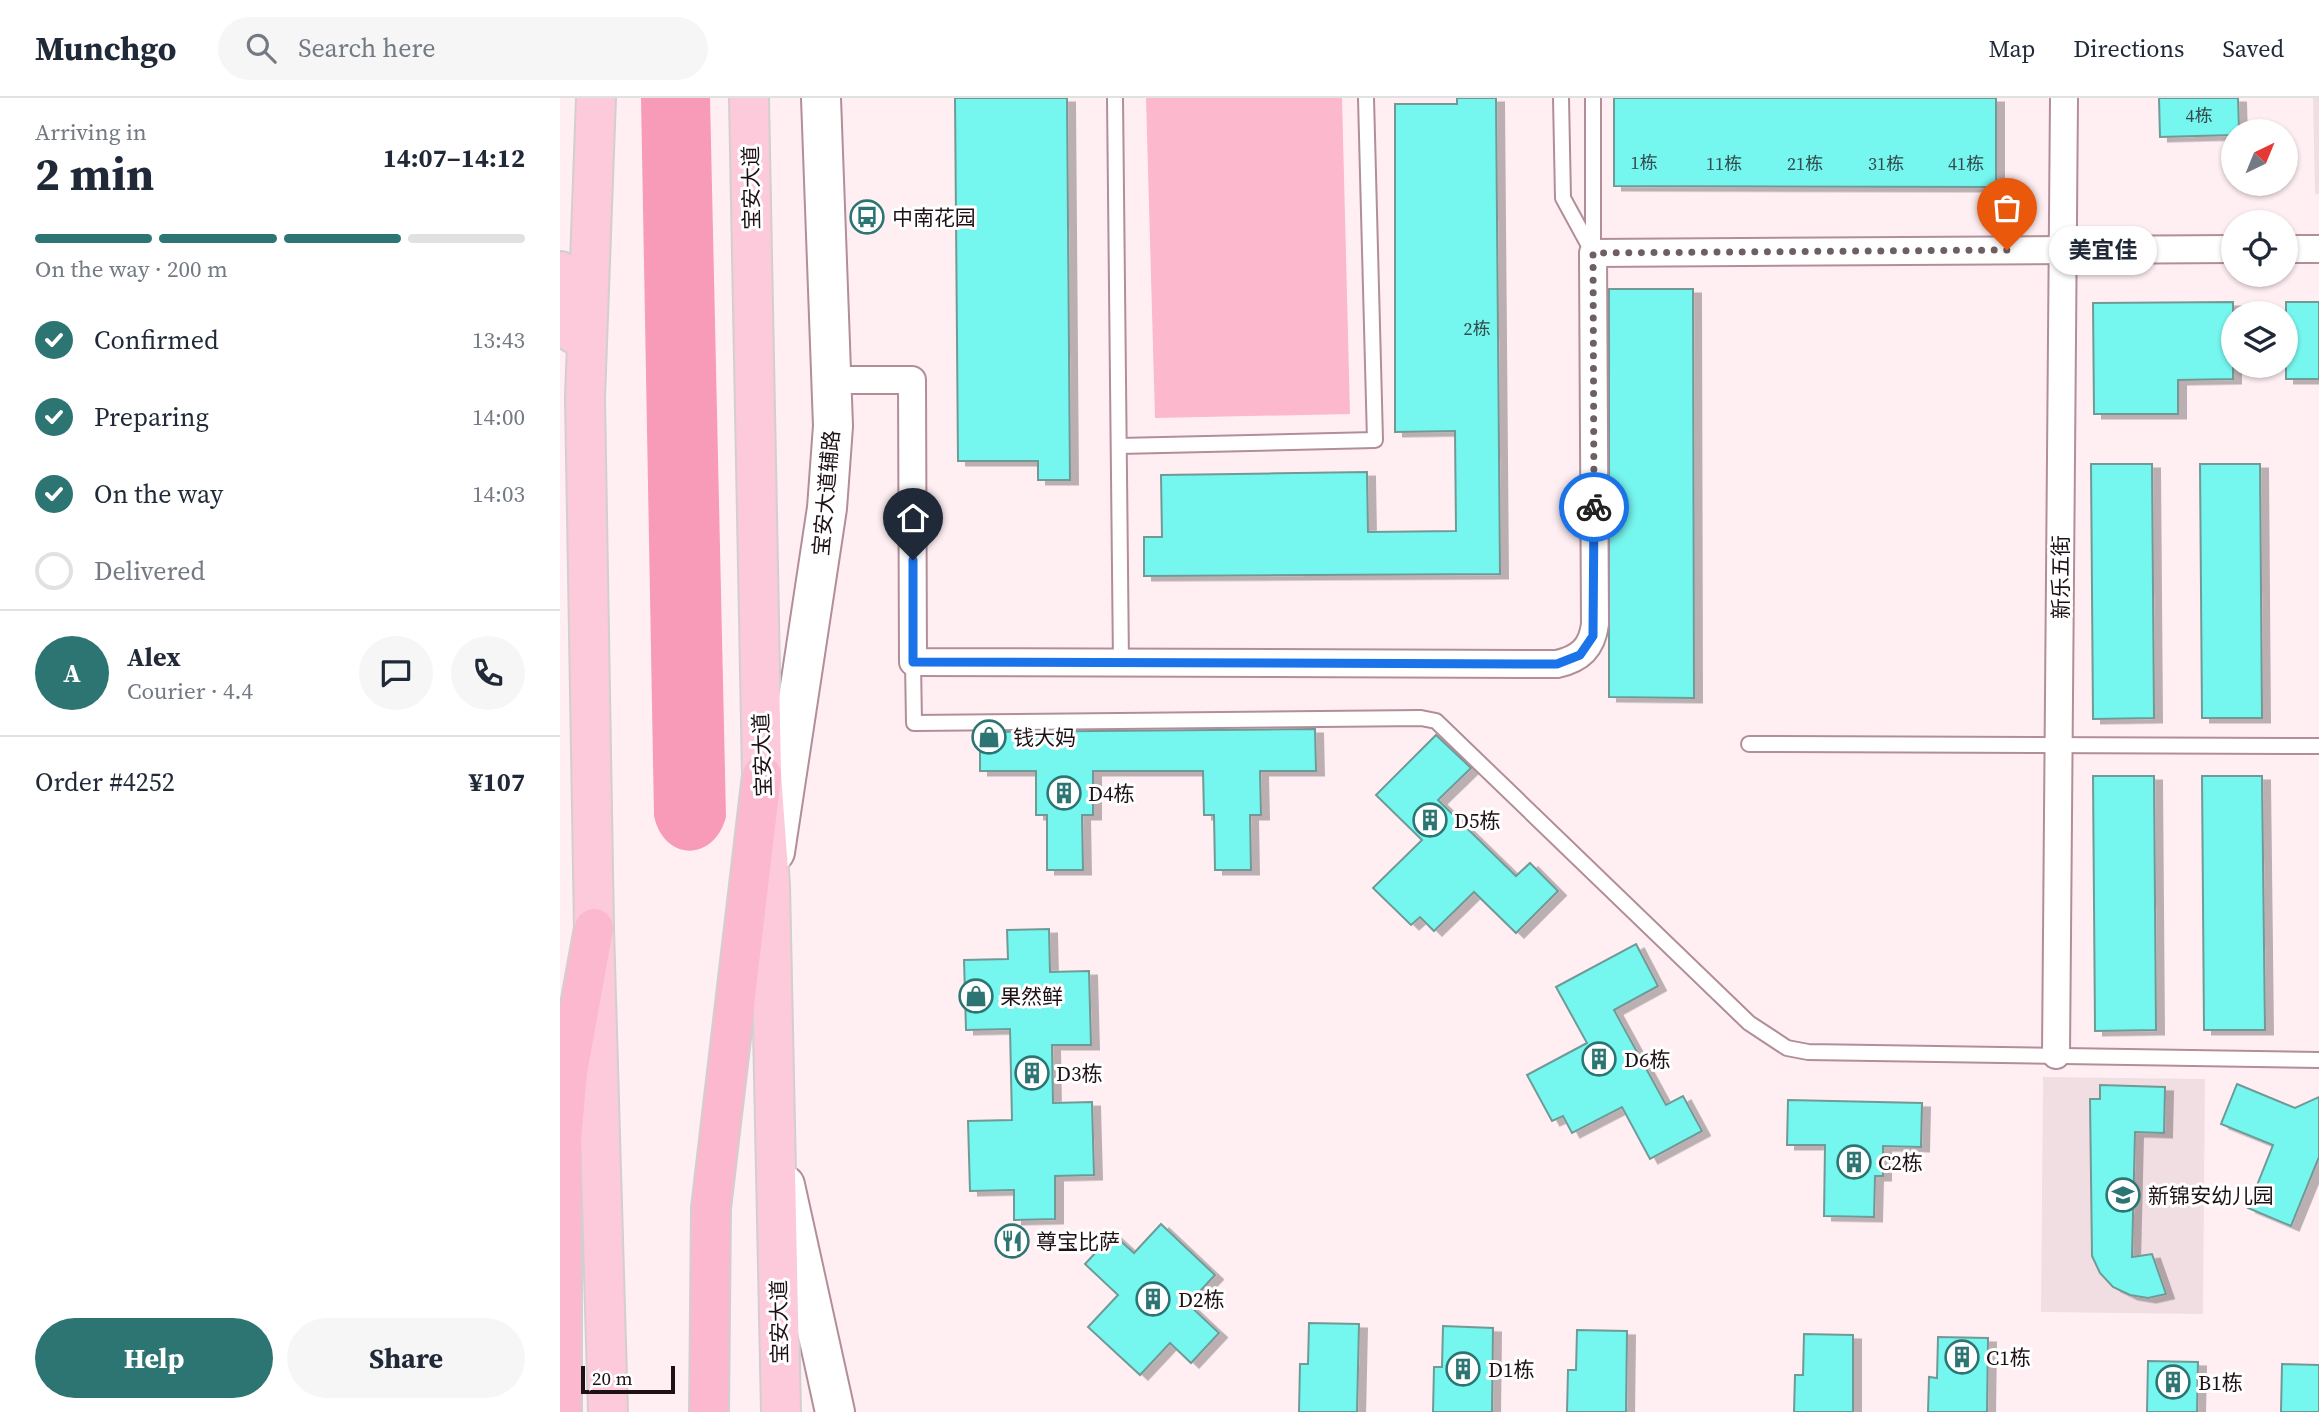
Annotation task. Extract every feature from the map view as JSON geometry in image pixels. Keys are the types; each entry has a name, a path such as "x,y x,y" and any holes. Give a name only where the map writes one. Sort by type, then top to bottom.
{"highway":[{"path":"709,1407 711,1208 762,775"},
{"path":"562,1412 562,1139 568,1072 594,928"}],"main road":[{"path":"596,98 585,398 594,928 608,1412"},
{"name":"宝安大道","path":"749,98 762,775 770,886 781,1412"},
{"name":"宝安大道辅路","path":"770,886 827,508 833,426 821,98"},
{"path":"560,271 585,398"},
{"path":"775,1136 835,1412"}],"street":[{"name":"新乐五街","path":"2056,1055 2064,98"},
{"path":"831,380 912,380 913,662 1557,664 1580,655 1588,647 1595,624 1593,253 2221,249"},
{"path":"2298,249 2319,249"}],"lane":[{"path":"1115,98 1121,663"},
{"path":"1119,446 1376,440 1366,98"},
{"path":"1561,98 1563,198 1568,212 1593,253"},
{"path":"1592,98 1593,253"},
{"path":"913,662 914,723 1408,718 1436,721 1770,1039 1787,1048 1808,1052 2319,1060"},
{"path":"1749,744 2319,746"}],"shaded area":[{"path":"641,98 710,98 726,817 720,832 711,842 701,849 689,851 668,842 659,831 654,816"},
{"path":"1146,98 1342,98 1350,414 1155,418"},
{"path":"2313,98 2319,98 2319,194 2315,194"},
{"name":"新锦安幼儿园","path":"2043,1077 2205,1079 2203,1314 2041,1312"}],"building":[{"path":"955,98 1067,98 1070,480 1038,480 1038,461 958,461"},
{"path":"1457,98 1496,98 1500,574 1144,576 1144,537 1162,537 1161,475 1367,472 1368,532 1456,531 1455,431 1395,432 1395,104 1457,104"},
{"path":"1614,98 1996,98 1996,187 1614,186"},
{"path":"2159,98 2238,98 2239,119 2221,119 2221,135 2160,137"},
{"path":"1609,289 1693,289 1694,698 1609,697"},
{"path":"2221,302 2221,378 2233,379 2178,380 2178,414 2094,414 2093,303"},
{"path":"2298,302 2319,302 2319,379 2286,379 2298,378"},
{"path":"2091,464 2152,464 2154,718 2093,719"},
{"path":"2200,464 2260,464 2262,718 2202,718"},
{"name":"D4栋","path":"1315,729 1316,771 1260,771 1261,815 1250,815 1251,870 1215,870 1214,815 1204,815 1203,771 1093,771 1093,815 1082,815 1083,870 1047,870 1047,815 1036,815 1036,771 980,771 980,732"},
{"name":"D5栋","path":"1436,735 1471,768 1438,800 1516,876 1530,863 1558,891 1516,933 1474,892 1434,931 1420,917 1411,925 1373,888 1422,840 1376,795"},
{"path":"2093,776 2154,776 2156,1030 2095,1031"},
{"path":"2202,776 2262,776 2265,1030 2204,1030"},
{"name":"D3栋","path":"1049,929 1050,972 1089,971 1091,1045 1052,1045 1053,1103 1092,1102 1094,1175 1055,1176 1055,1219 1014,1220 1014,1190 970,1191 968,1121 1012,1120 1010,1029 966,1030 964,960 1008,959 1007,930"},
{"name":"D6栋","path":"1636,944 1658,986 1614,1010 1666,1105 1683,1096 1702,1131 1650,1159 1622,1107 1572,1133 1563,1116 1552,1121 1527,1075 1587,1043 1556,987"},
{"path":"2237,1084 2295,1108 2319,1097 2319,1157 2291,1226 2248,1208 2273,1145 2221,1124"},
{"path":"2100,1085 2165,1087 2164,1133 2135,1132 2132,1257 2152,1254 2166,1294 2148,1298 2130,1295 2113,1287 2100,1273 2092,1256 2090,1099 2100,1099"},
{"name":"C2栋","path":"1788,1100 1922,1103 1921,1147 1883,1146 1883,1176 1875,1176 1874,1217 1824,1216 1825,1145 1787,1145"},
{"name":"D2栋","path":"1161,1224 1215,1275 1188,1304 1219,1333 1191,1363 1170,1343 1140,1375 1088,1327 1118,1295 1085,1264 1113,1234 1134,1253"},
{"path":"1309,1323 1359,1324 1357,1412 1299,1412 1300,1364 1308,1364"},
{"path":"1443,1326 1493,1328 1492,1412 1433,1412 1434,1367 1442,1367"},
{"path":"1577,1330 1627,1331 1626,1412 1567,1412 1568,1370 1576,1370"},
{"path":"1804,1334 1853,1335 1853,1412 1794,1412 1795,1375 1803,1375"},
{"path":"1938,1337 1988,1338 1987,1412 1928,1412 1929,1377 1937,1378"},
{"name":"B1栋","path":"2148,1361 2198,1362 2197,1412 2147,1412"},
{"path":"2282,1364 2319,1365 2319,1412 2281,1412"}],"way so far":[{"path":"1594,507 1593,253 2007,250"}],"place":[{"name":"中南花园","path":"867,217"},
{"name":"美宜佳","path":"2007,250"},
{"name":"钱大妈","path":"989,737"},
{"name":"D4栋","path":"1064,793"},
{"name":"D5栋","path":"1430,820"},
{"name":"果然鲜","path":"976,996"},
{"name":"D6栋","path":"1599,1059"},
{"name":"D3栋","path":"1032,1073"},
{"name":"C2栋","path":"1854,1162"},
{"name":"新锦安幼儿园","path":"2123,1195"},
{"name":"尊宝比萨","path":"1012,1241"},
{"name":"D2栋","path":"1153,1299"},
{"name":"C1栋","path":"1962,1357"},
{"name":"D1栋","path":"1463,1369"},
{"name":"B1栋","path":"2173,1382"}],"route":[{"path":"913,560 913,662 1557,664 1580,655 1593,636 1594,507"}]}
